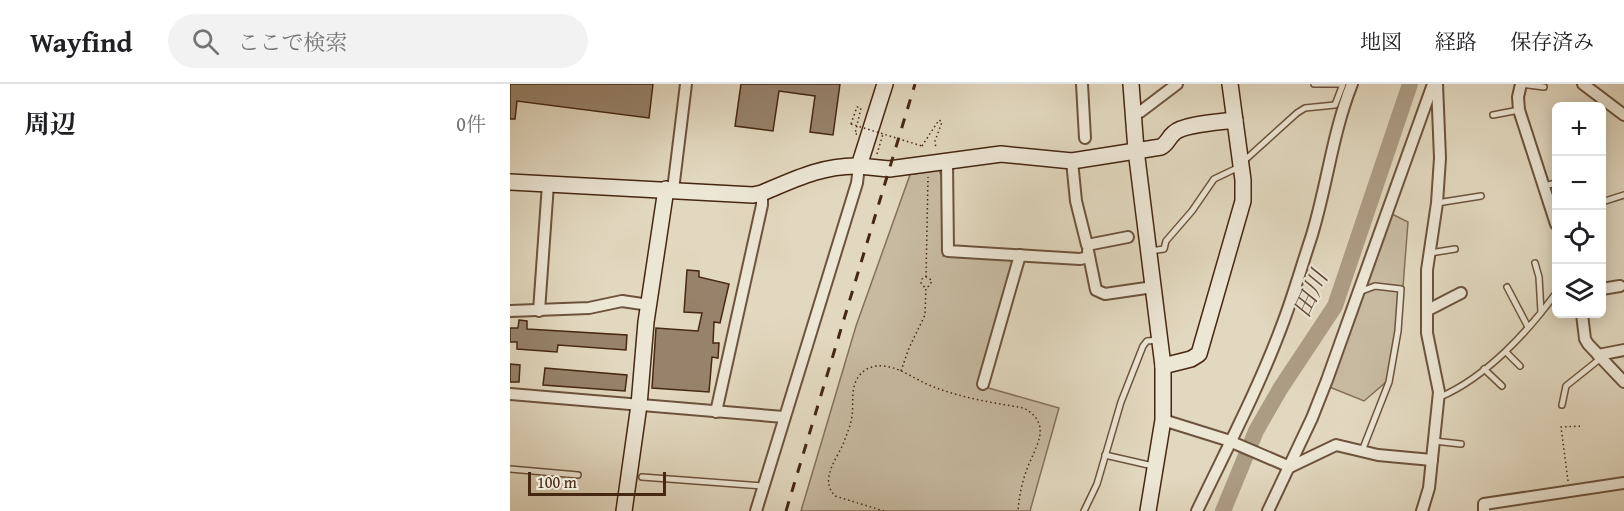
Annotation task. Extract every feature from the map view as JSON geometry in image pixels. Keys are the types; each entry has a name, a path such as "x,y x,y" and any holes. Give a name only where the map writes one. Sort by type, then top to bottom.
{"street":[{"path":"624,511 639,405 649,304 687,84"},
{"path":"756,511 857,183 859,166 885,84"},
{"path":"1082,84 1084,138"},
{"path":"1131,84 1136,150 1163,366 1163,420 1148,511"},
{"path":"1140,112 1177,84"},
{"path":"1163,366 1191,359 1199,354 1243,201 1241,164 1230,84"},
{"path":"1197,511 1232,443 1283,322 1315,225 1333,141 1352,84"},
{"path":"1422,511 1429,488 1439,392 1426,333 1429,253 1437,203 1440,158 1435,84"},
{"path":"1268,511 1312,418 1435,84"},
{"path":"1583,84 1624,115"},
{"path":"1519,86 1519,110 1552,210"},
{"path":"510,182 724,194 762,193 824,168 841,165 890,169 1001,154 1072,161 1161,147 1167,143 1174,132 1186,127 1235,120"},
{"path":"1072,161 1076,201 1096,290 1105,294 1153,287"},
{"path":"947,162 948,251 1080,259 1089,257"},
{"path":"539,311 548,184"},
{"path":"716,412 762,205 762,193"},
{"path":"1087,245 1128,237"},
{"path":"983,384 1020,255"},
{"path":"1428,310 1461,293"},
{"path":"510,311 589,308 622,301 649,304"},
{"path":"1582,318 1585,339 1624,382"},
{"path":"1600,356 1624,350"},
{"path":"510,405 513,394 784,417"},
{"path":"1163,420 1232,443 1288,467 1336,445 1378,455 1432,460"},
{"path":"1484,511 1484,504 1624,483"}],"lane":[{"path":"1148,251 1164,249 1166,241 1214,179 1241,164 1297,112 1305,108 1335,105 1343,84 1314,84"},
{"path":"1519,86 1544,87"},
{"path":"1493,115 1519,110"},
{"path":"1543,186 1552,184"},
{"path":"1606,201 1624,195"},
{"path":"1437,203 1481,196"},
{"path":"1429,253 1455,249"},
{"path":"1535,263 1539,277 1541,312"},
{"path":"1358,292 1375,286 1401,289 1398,331 1389,382 1362,451"},
{"path":"1507,287 1528,327"},
{"path":"1438,398 1452,392 1506,352 1552,299"},
{"path":"1084,511 1097,484 1121,402 1143,346 1147,341 1159,340"},
{"path":"1506,352 1520,366"},
{"path":"1562,405 1566,386 1600,356"},
{"path":"1484,369 1502,386"},
{"path":"1434,441 1461,444"},
{"path":"1105,455 1156,466"},
{"path":"510,469 578,475"},
{"path":"642,477 763,486"}],"path":[{"path":"855,134 861,108 857,107 851,124 883,134 922,146 939,120 942,122 936,149"},
{"path":"877,154 883,134"},
{"path":"926,287 921,283 926,276 928,170"},
{"path":"926,276 932,282 926,287"},
{"path":"901,371 925,315 926,287"},
{"path":"884,511 835,496 830,491 828,478 849,428 852,417 853,389 858,377 865,370 874,366 891,367 933,387 1024,408 1033,413 1040,423 1040,433 1022,484 1018,511"},
{"path":"1570,491 1561,427 1583,426"}],"shaded area":[{"path":"939,170 943,180 943,256 1015,262 978,385 1059,408 1030,511 801,511 856,326 911,172 914,174"},
{"path":"1390,213 1408,222 1403,287 1378,284 1365,286"},
{"path":"1377,288 1400,290 1394,349 1386,382 1364,401 1327,386 1360,296"}],"building":[{"path":"510,84 653,84 649,118 517,101 515,119 510,119"},
{"path":"741,84 840,84 833,135 810,132 815,96 779,91 773,131 735,126"},
{"path":"687,270 699,271 699,277 729,284 720,323 714,322 713,343 719,343 718,358 712,357 709,392 652,388 656,328 698,331 702,313 684,312"},
{"path":"519,320 527,321 527,329 627,335 626,350 558,345 557,352 517,349 517,342 510,342 510,328 518,328"},
{"path":"510,364 520,365 519,382 510,382"},
{"path":"545,368 627,375 625,391 543,385"}],"waterway":[{"name":"田川","path":"1223,511 1256,431 1280,389 1335,306 1410,84"}],"railway":[{"path":"786,511 915,84"}]}
